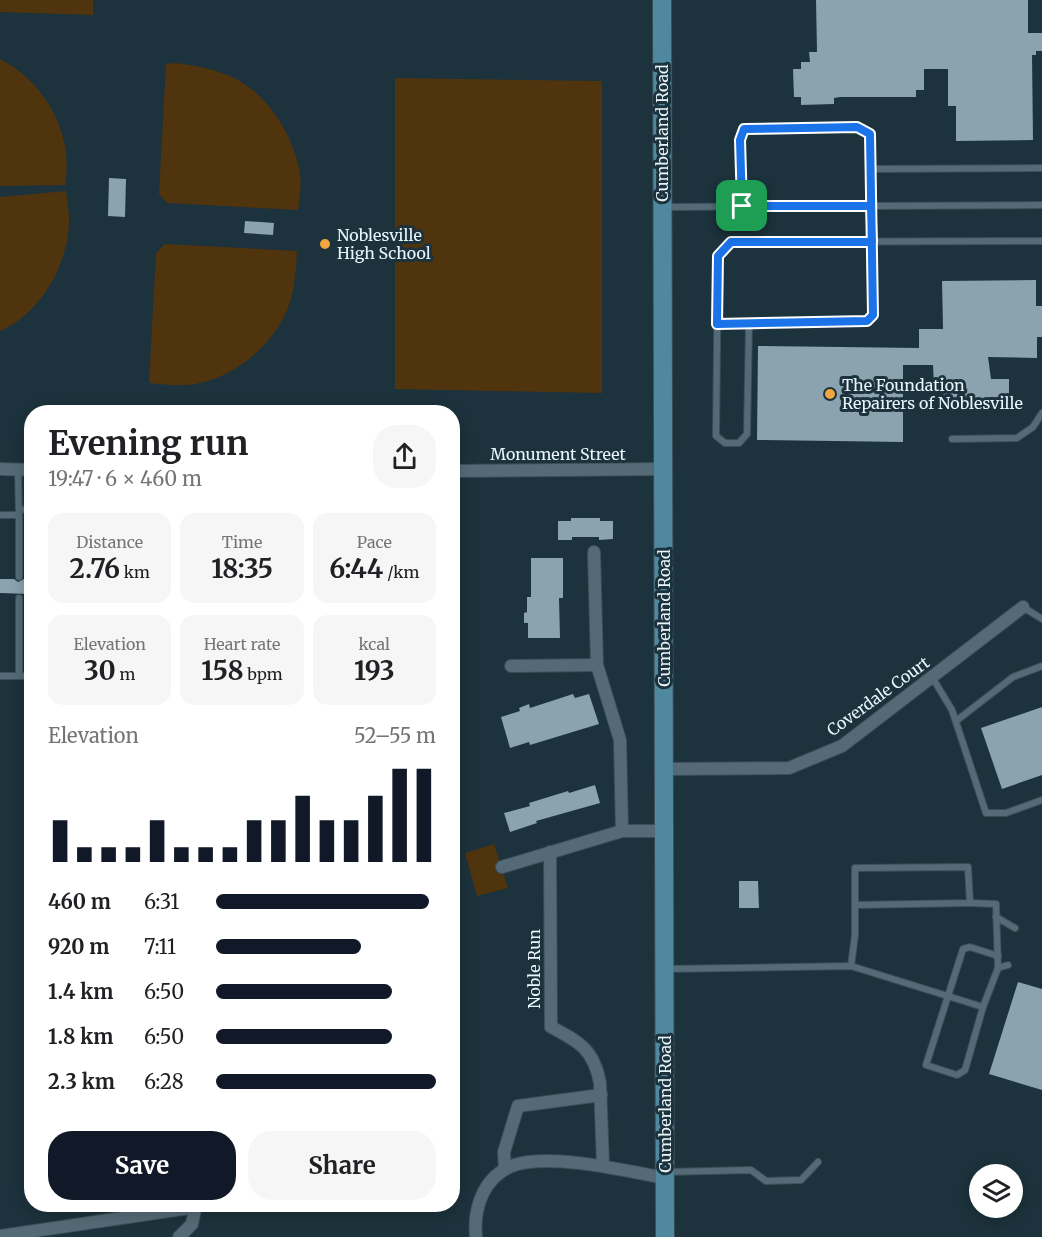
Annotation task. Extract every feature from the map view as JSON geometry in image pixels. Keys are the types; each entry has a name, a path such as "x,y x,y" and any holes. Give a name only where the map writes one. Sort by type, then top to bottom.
{"street":[{"name":"Cumberland Road","path":"662,0 666,1237"},
{"path":"0,469 24,470"},
{"name":"Monument Street","path":"460,471 664,470"},
{"path":"594,552 597,665 620,740 622,831"},
{"name":"Coverdale Court","path":"664,769 789,768 842,746 1023,608"},
{"path":"511,666 597,665"},
{"path":"502,867 622,831 664,831"},
{"name":"Noble Run","path":"550,852 551,1027 583,1045 589,1052 598,1072 601,1095"},
{"path":"505,1169 504,1152 518,1106 601,1095 603,1166"},
{"path":"476,1237 474,1224 482,1193 489,1183 505,1169 519,1164 534,1162 603,1166 665,1175"},
{"path":"0,1236 27,1234 160,1212"},
{"path":"180,1237 192,1224 195,1212"}],"lane":[{"path":"717,324 867,321 873,315 870,134 857,127 744,129 740,140 742,206"},
{"path":"871,169 1042,168"},
{"path":"663,207 1042,205"},
{"path":"749,323 747,434 739,443 725,443 716,436 718,256 731,242 1042,242"},
{"path":"952,439 1017,438 1033,427 1042,413"},
{"path":"18,470 19,577"},
{"path":"0,515 24,511"},
{"path":"19,598 19,676"},
{"path":"1023,608 1042,619"},
{"path":"956,721 1013,677 1042,666"},
{"path":"0,676 24,676"},
{"path":"932,677 952,710 986,813 1006,813 1042,800"},
{"path":"851,966 855,868 968,867 969,903"},
{"path":"855,905 996,904 996,917 998,956 998,968 983,1007 965,1070 957,1075 926,1065 963,949 970,947 998,956"},
{"path":"996,917 1015,928"},
{"path":"998,968 1008,965"},
{"path":"665,969 851,966 983,1007"},
{"path":"665,1175 751,1170 766,1181 801,1180 818,1162"}],"shaded area":[{"path":"0,0 93,0 93,15 0,12"},
{"path":"0,59 30,81 53,112 65,147 67,166 65,185 0,186"},
{"path":"175,63 225,74 239,80 263,100 282,125 295,154 301,184 298,210 167,203 159,194 166,64"},
{"path":"395,78 602,81 602,393 395,389"},
{"path":"66,191 69,215 68,232 59,267 41,298 29,312 0,331 0,197"},
{"path":"165,244 297,251 292,296 284,316 267,342 256,353 229,372 200,383 168,385 149,383 156,253"},
{"path":"494,844 508,888 477,896 465,853"}],"building":[{"path":"816,0 1028,0 1028,33 1042,33 1042,51 1036,51 1036,55 1032,55 1033,140 956,141 956,106 948,106 948,69 924,69 924,90 916,90 916,97 840,97 834,98 834,104 801,105 801,97 794,97 793,69 801,69 801,62 810,62 809,52 817,52"},
{"path":"109,178 126,179 125,217 108,216"},
{"path":"245,221 274,223 273,235 244,233"},
{"path":"1036,280 1036,306 1042,306 1042,337 1037,337 1037,358 988,357 991,379 1009,379 1009,401 944,401 943,387 934,387 933,365 903,365 903,442 757,440 758,346 919,348 919,329 943,329 942,281"},
{"path":"571,518 600,518 600,521 613,521 613,539 572,537 572,540 558,540 558,521 571,521"},
{"path":"531,558 563,558 563,598 559,598 560,638 528,638 528,623 524,623 524,613 527,612 527,597 531,597"},
{"path":"0,579 14,579 18,582 24,579 24,594 0,593"},
{"path":"573,694 575,698 589,694 599,724 530,745 529,742 510,748 501,717 520,711 519,708 529,704 530,708"},
{"path":"1042,707 1042,775 1002,789 981,728"},
{"path":"595,785 600,803 536,821 537,823 510,832 504,813 530,806 529,803 568,791 569,793"},
{"path":"739,881 758,881 759,908 739,908"},
{"path":"1018,982 1042,989 1042,1090 989,1074"}],"place":[{"name":"Noblesville High School","path":"325,244"},
{"name":"The Foundation Repairers of Noblesville","path":"830,394"}],"route":[{"path":"742,206 740,140 744,129 857,127 870,134 872,242 873,315 867,321 717,324 718,256 731,242 872,242 871,206 742,206"}]}
